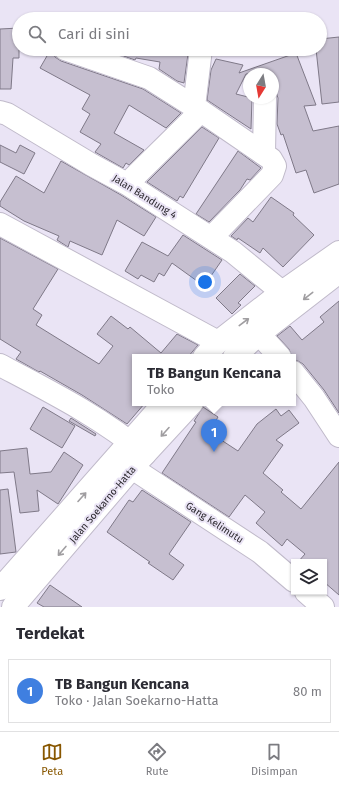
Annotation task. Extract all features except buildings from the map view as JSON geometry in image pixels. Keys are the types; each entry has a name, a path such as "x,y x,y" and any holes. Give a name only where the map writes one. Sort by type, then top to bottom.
{"street":[{"path":"85,56 149,78 271,158 275,166 272,175 212,238"},
{"path":"127,184 198,109 201,56"},
{"path":"264,104 264,153"},
{"name":"Jalan Bandung 4","path":"2,118 127,184 234,252 282,292"},
{"path":"0,224 211,349 282,292 339,252"},
{"path":"237,354 260,334 339,272"},
{"path":"260,334 277,354"},
{"name":"Gang Kelimutu","path":"0,365 79,406 136,455 291,578"},
{"path":"296,376 311,393 339,436"},
{"name":"Jalan Soekarno-Hatta","path":"13,607 136,455 162,406"},
{"name":"Jalan Soekarno-Hatta","path":"0,589 136,455 189,406"},
{"path":"309,595 323,607"}],"place":[{"name":"TB Bangun Kencana","path":"214,452"}]}
